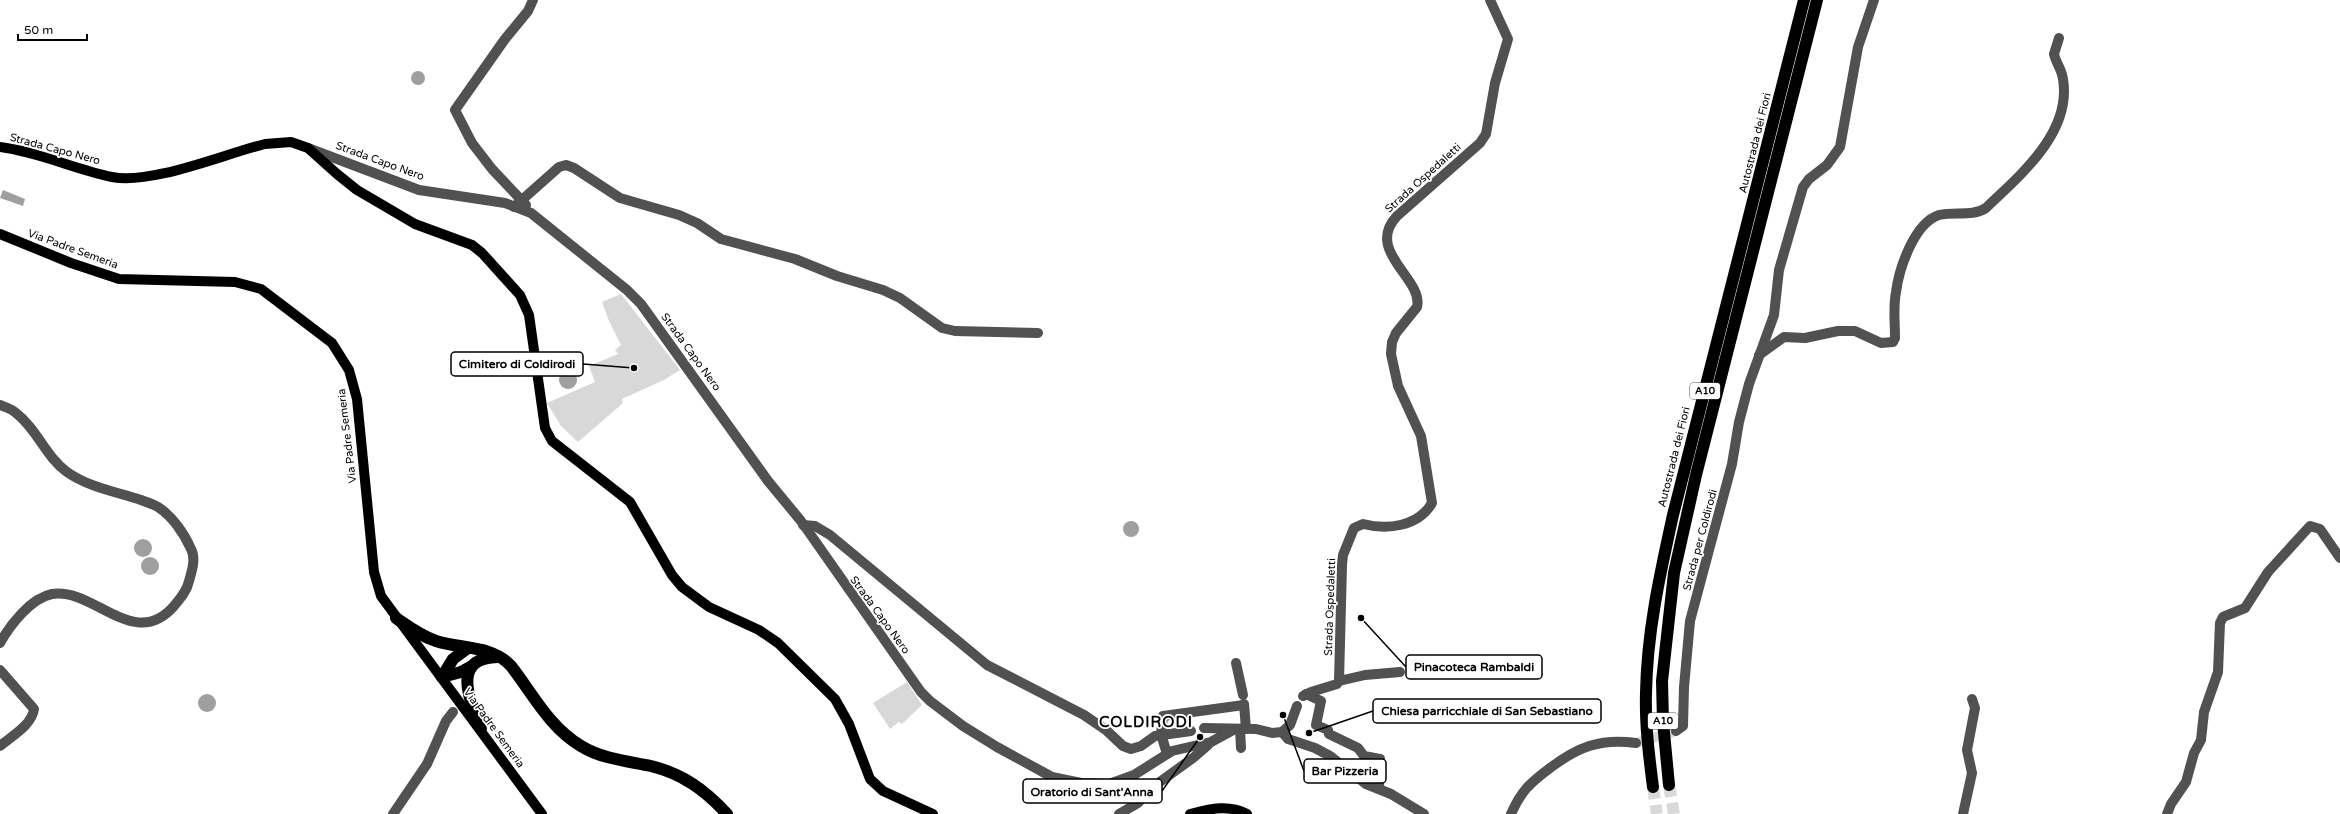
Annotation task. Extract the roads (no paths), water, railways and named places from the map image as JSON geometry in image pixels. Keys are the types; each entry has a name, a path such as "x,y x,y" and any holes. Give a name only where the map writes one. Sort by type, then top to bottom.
{"highway":[{"name":"Autostrada dei Fiori","path":"1653,787 1646,693 1650,630 1657,591 1673,515 1804,0"},
{"name":"A10","path":"1669,785 1662,702 1664,656 1674,573 1696,475 1817,0"},
{"path":"396,618 426,637 468,648 483,650 498,657 511,666 559,729 580,746 604,757 651,766 678,775 696,784 727,814"},
{"path":"442,677 452,659 468,648"},
{"path":"442,677 460,672 483,658 498,657"},
{"path":"472,666 468,676 467,693 481,729"}],"main road":[{"name":"Strada Capo Nero","path":"0,147 18,149 112,177 133,178 157,175 265,144 290,142 308,148"},
{"path":"308,148 357,190 415,224 472,245 490,261 520,295 529,315 545,428 552,441 630,502 672,575 682,587 709,607 759,630 778,643 835,699 849,724 870,779 883,791 933,814"},
{"name":"Via Padre Semeria","path":"0,234 71,263 119,278 235,282 261,289 332,343 349,370 357,399 374,572 381,596 396,618 481,729 542,814"},
{"path":"1190,814 1221,807 1248,814"}],"street":[{"path":"531,213 522,199 492,169 472,143 455,110 505,40 528,11 533,0"},
{"name":"Strada Ospedaletti","path":"1339,681 1342,565 1343,555 1354,528 1363,524 1379,528 1393,528 1416,518 1428,509 1432,503 1421,436 1398,386 1391,354 1394,338 1417,307 1419,300 1418,294 1400,270 1391,253 1388,232 1389,225 1397,216 1480,143 1486,134 1495,83 1508,39 1490,0"},
{"name":"Strada per Coldirodi","path":"1676,731 1683,726 1684,687 1690,621 1732,464 1739,422 1759,355 1774,315 1779,270 1799,195 1809,179 1827,165 1840,147 1858,47 1874,0"},
{"path":"1759,355 1784,337 1806,338 1838,331 1855,331 1881,343 1892,342 1895,338 1895,297 1900,271 1919,231 1937,216 1979,213 1986,208 2027,170 2057,125 2062,108 2064,86 2054,54 2059,38"},
{"name":"Strada Capo Nero","path":"308,148 419,190 505,203 514,206 531,213 602,269 641,304 768,481 803,525 921,692 963,726 1052,777 1081,783 1109,784 1134,775 1172,751 1210,742 1240,729"},
{"path":"514,206 559,166 566,165 574,168 620,198 679,215 697,223 728,242 795,259 830,274 883,290 900,298 942,328 955,331 1038,333"},
{"path":"0,405 16,412 34,432 51,456 68,472 96,486 158,507 180,529 192,550 193,566 188,585 182,597 169,612 155,620 137,624 77,599 52,594 36,600 6,632 0,643"},
{"path":"803,525 815,526 830,535 847,551 987,665 1084,715 1106,730 1123,746 1132,749 1161,734 1191,731"},
{"path":"2167,814 2171,804 2186,782 2194,753 2201,740 2204,712 2217,681 2220,624 2223,617 2245,608 2273,566 2310,526 2320,529 2340,558"},
{"path":"1236,663 1244,701 1240,729 1241,748"},
{"path":"0,670 34,709 33,716 24,727 0,746"},
{"path":"1379,788 1380,759 1364,756 1358,748 1329,734 1328,730 1316,724 1321,701 1305,695 1337,684 1339,681 1365,675 1400,672"},
{"path":"1963,814 1972,773 1967,750 1975,708 1972,699"},
{"path":"1167,754 1161,734 1163,716 1244,701"},
{"path":"1204,728 1282,732 1290,725 1297,706"},
{"path":"393,814 427,764 446,721 453,712"},
{"path":"1282,732 1288,739 1315,748 1330,756 1366,784 1379,788 1424,814"},
{"path":"1511,814 1517,800 1528,785 1571,753 1596,744 1619,741 1636,743"},
{"path":"1119,814 1138,803 1150,789 1193,758 1210,742"}],"tunnel":[{"path":"1636,743 1676,731"},
{"path":"1669,785 1674,814"},
{"path":"1653,787 1657,814"}],"place":[{"name":"Cimitero di Coldirodi","path":"634,368"},
{"name":"Pinacoteca Rambaldi","path":"1361,618"},
{"name":"Bar Pizzeria","path":"1283,715"},
{"name":"Chiesa parricchiale di San Sebastiano","path":"1309,733"},
{"name":"Oratorio di Sant'Anna","path":"1200,737"}],"district":[{"name":"COLDIRODI","path":"1146,722"}]}
